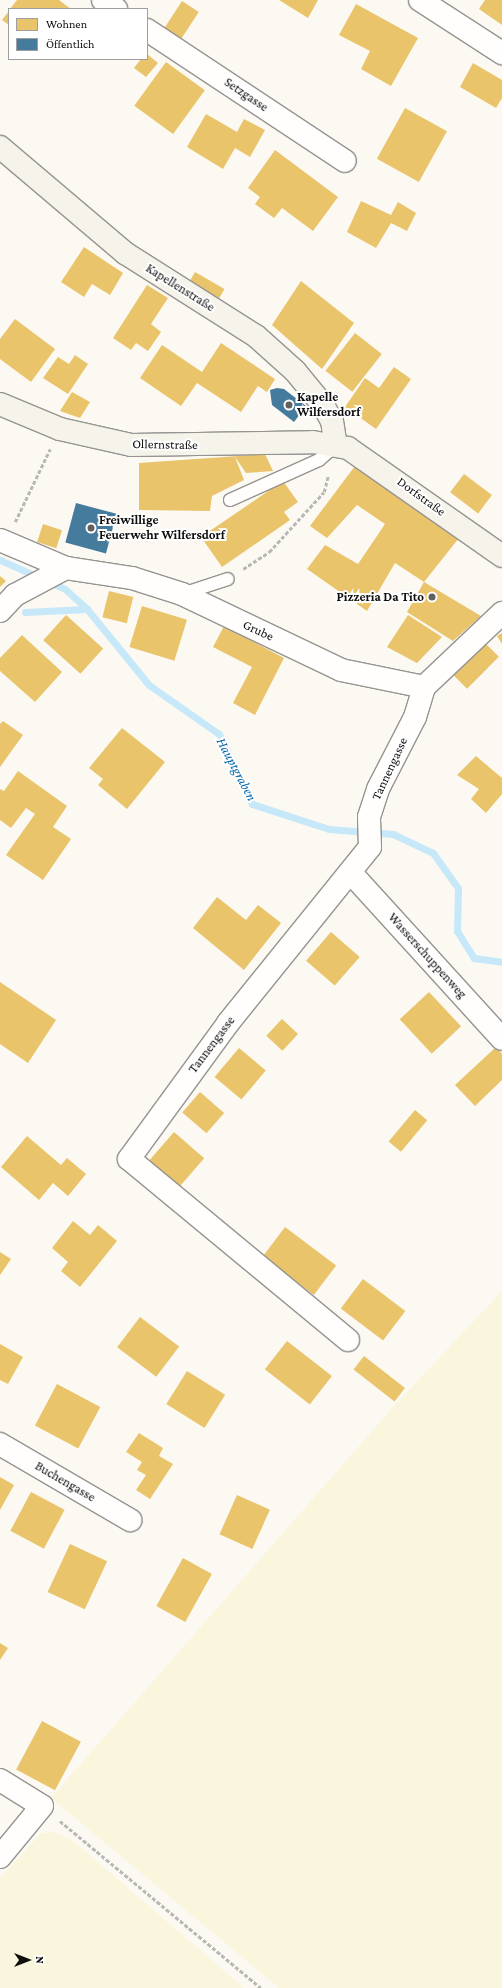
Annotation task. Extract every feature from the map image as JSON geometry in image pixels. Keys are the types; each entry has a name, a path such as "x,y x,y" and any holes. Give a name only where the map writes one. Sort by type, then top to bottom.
{"street":[{"path":"103,0 115,8"},
{"path":"420,0 445,8 502,52"},
{"name":"Setzgasse","path":"148,31 344,161"},
{"name":"Kapellenstraße","path":"0,147 125,253 256,336 295,371 323,404 332,421 336,445"},
{"name":"Ollernstraße","path":"0,404 60,429 131,445 162,447 313,442 336,445"},
{"name":"Dorfstraße","path":"336,445 370,460 502,556"},
{"name":"Grube","path":"3,541 60,571 132,578 182,594 341,670 424,687"},
{"path":"0,611 15,595 60,571"},
{"path":"424,687 502,613"},
{"name":"Tannengasse","path":"348,1340 128,1159 228,1023 351,874 370,847 369,817 378,789 415,717 424,687"},
{"name":"Wasserschuppenweg","path":"351,874 502,1039"},
{"name":"Buchengasse","path":"0,1444 130,1520"},
{"path":"0,1780 42,1806 0,1857"}],"lane":[{"path":"230,500 319,460 336,445"},
{"path":"182,594 228,579"}],"path":[{"path":"3,541 60,429"},
{"path":"228,579 268,552 324,492 336,445"},
{"path":"42,1806 261,1988"}],"shaded area":[{"path":"502,1291 502,1988 279,1988 51,1798 394,1406"},
{"path":"54,1832 71,1839 244,1988 0,1988 0,1878 41,1833"}],"building: Wohnen":[{"path":"17,0 59,0 70,8 11,8"},
{"path":"279,0 318,0 308,18"},
{"path":"485,0 502,0 502,25 479,9"},
{"path":"182,1 199,12 179,42 162,31"},
{"path":"356,4 418,38 391,86 361,69 370,51 339,35"},
{"path":"8,12 8,24 2,20"},
{"path":"148,55 158,63 146,77 134,68 140,60 148,60"},
{"path":"166,62 205,90 173,134 134,106"},
{"path":"473,63 502,80 502,98 496,108 460,87"},
{"path":"405,108 447,131 419,182 377,159"},
{"path":"206,114 237,132 244,119 265,130 250,157 235,148 223,169 187,147"},
{"path":"275,150 338,197 313,231 282,208 274,218 255,204 260,197 248,188"},
{"path":"361,201 391,215 398,202 416,213 407,231 391,223 376,248 347,232"},
{"path":"84,247 123,273 110,295 92,284 84,297 61,282"},
{"path":"195,272 224,289 218,299 189,282"},
{"path":"301,281 354,323 322,369 272,325"},
{"path":"147,285 168,298 151,324 161,332 148,351 136,343 131,350 113,338"},
{"path":"15,319 55,349 31,382 0,359 0,339"},
{"path":"355,333 382,354 352,392 325,371"},
{"path":"221,343 275,379 267,392 258,386 241,412 197,383 181,406 140,378 162,345 202,372"},
{"path":"75,355 88,364 68,394 43,378 58,357 69,364"},
{"path":"394,367 411,379 376,429 345,407 365,378 379,388"},
{"path":"72,392 90,402 80,418 60,411"},
{"path":"265,454 273,471 246,473 235,457 244,480 212,496 210,511 139,510 139,463"},
{"path":"355,466 459,538 424,582 395,563 367,611 307,569 325,545 358,564 385,524 357,505 327,538 310,526"},
{"path":"464,474 492,495 478,513 450,492"},
{"path":"283,481 298,502 284,512 290,520 222,567 201,537"},
{"path":"43,524 62,530 56,548 37,542"},
{"path":"0,576 6,581 0,587"},
{"name":"Pizzeria Da Tito","path":"424,582 481,616 453,641 407,612"},
{"path":"109,591 133,597 127,623 102,617"},
{"path":"142,606 187,620 174,661 129,647"},
{"path":"66,615 103,648 80,674 43,640"},
{"path":"408,615 442,637 417,663 387,647"},
{"path":"224,626 284,658 255,715 233,703 252,667 213,647"},
{"path":"502,633 502,644 497,636"},
{"path":"22,635 62,672 35,702 0,671 0,658"},
{"path":"484,642 499,657 467,689 452,674"},
{"path":"3,721 23,735 0,767 0,724"},
{"path":"122,728 165,762 127,809 98,785 103,779 89,768"},
{"path":"476,756 502,778 502,794 486,813 471,799 479,789 457,775"},
{"path":"18,771 67,806 53,827 71,839 43,880 6,855 35,814 26,808 11,828 0,820 0,789 4,791"},
{"path":"217,897 246,920 258,905 281,923 244,970 193,928"},
{"path":"331,932 360,957 335,986 306,961"},
{"path":"0,982 56,1020 28,1063 0,1044"},
{"path":"429,992 461,1026 432,1054 400,1019"},
{"path":"282,1019 298,1034 282,1051 266,1036"},
{"path":"496,1047 502,1054 502,1080 475,1106 455,1085"},
{"path":"239,1048 266,1070 241,1100 215,1077"},
{"path":"200,1092 224,1113 206,1133 182,1112"},
{"path":"415,1110 427,1120 401,1152 389,1141"},
{"path":"174,1132 204,1158 179,1187 149,1161"},
{"path":"27,1136 61,1165 67,1158 86,1174 68,1196 53,1183 39,1200 1,1167"},
{"path":"73,1221 90,1235 98,1225 117,1241 80,1287 61,1271 68,1262 52,1248"},
{"path":"285,1227 336,1266 314,1295 263,1257"},
{"path":"0,1252 11,1259 0,1275"},
{"path":"363,1279 405,1311 383,1340 341,1309"},
{"path":"140,1317 179,1346 156,1377 117,1347"},
{"path":"287,1341 332,1376 310,1404 265,1369"},
{"path":"0,1344 23,1357 8,1384 0,1380"},
{"path":"364,1356 405,1388 395,1401 354,1369"},
{"path":"187,1371 225,1395 204,1428 166,1404"},
{"path":"57,1384 100,1407 78,1449 35,1425"},
{"path":"139,1433 163,1448 159,1456 173,1464 150,1499 136,1490 146,1475 137,1470 142,1462 126,1452"},
{"path":"0,1477 14,1485 0,1510"},
{"path":"31,1492 65,1510 44,1549 10,1531"},
{"path":"237,1495 270,1510 252,1549 220,1534"},
{"path":"70,1544 107,1561 85,1609 48,1592"},
{"path":"183,1558 212,1574 185,1622 156,1606"},
{"path":"0,1643 8,1648 0,1660"},
{"path":"42,1721 81,1742 55,1790 16,1770"}],"building: Öffentlich":[{"name":"Kapelle Wilfersdorf","path":"277,388 284,389 306,406 294,422 272,405 270,390"},
{"name":"Freiwillige Feuerwehr Wilfersdorf","path":"76,503 117,514 106,553 65,543"}],"waterway":[{"name":"Hauptgraben","path":"0,560 65,589 87,609 149,685 219,734 252,804 329,829 393,834 433,853 458,888 457,931 474,958 502,962"},
{"path":"25,612 87,609"}],"place":[{"name":"Kapelle Wilfersdorf","path":"289,405"},
{"name":"Freiwillige Feuerwehr Wilfersdorf","path":"91,528"},
{"name":"Pizzeria Da Tito","path":"432,597"}]}
